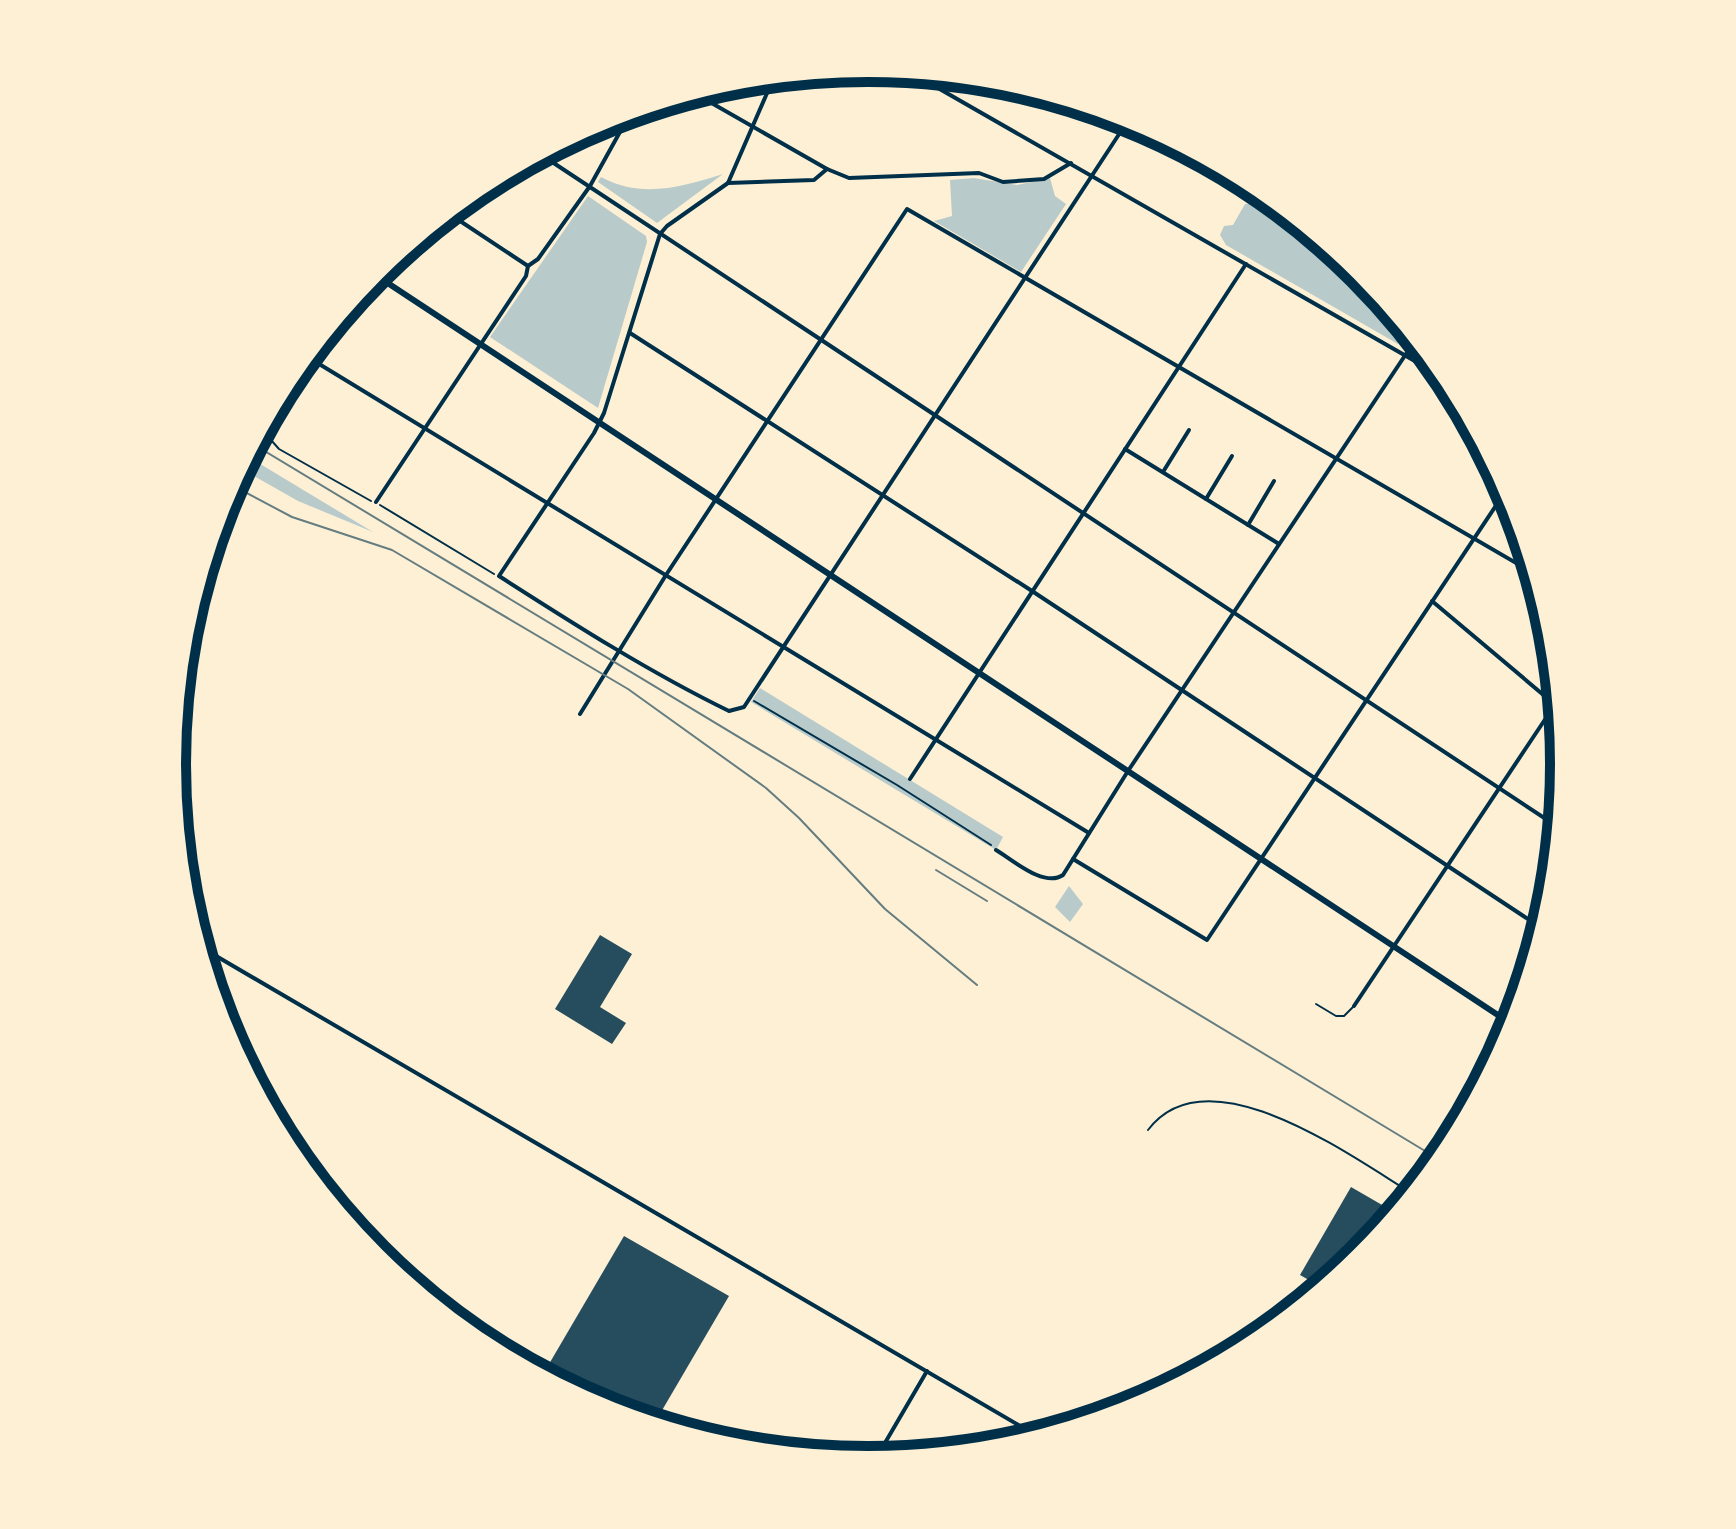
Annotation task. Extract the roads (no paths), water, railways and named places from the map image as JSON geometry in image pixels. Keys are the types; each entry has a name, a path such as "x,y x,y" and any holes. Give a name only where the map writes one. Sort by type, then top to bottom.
{"main road":[{"path":"385,282 1502,1018"}],"street":[{"path":"934,85 1419,363"},
{"path":"728,183 769,90"},
{"path":"708,101 827,169 849,178 979,173 1003,182 1044,179 1071,163"},
{"path":"376,502 526,276 528,266 538,259 590,186 622,128"},
{"path":"827,169 814,180 728,183 694,205 660,234 599,423 499,576 618,652 729,711 744,707 1121,131"},
{"path":"550,161 1548,820"},
{"path":"580,714 715,499 907,209 1520,566"},
{"path":"458,220 528,266"},
{"path":"910,779 1246,264"},
{"path":"630,333 884,494 1532,921"},
{"path":"996,850 1043,878 1057,879 1063,875 1128,771 1409,349"},
{"path":"317,363 1089,833"},
{"path":"1163,472 1189,430"},
{"path":"1125,449 1279,544"},
{"path":"1206,499 1232,456"},
{"path":"1248,525 1274,481"},
{"path":"1073,859 1207,940 1498,502"},
{"path":"1432,601 1547,696"},
{"path":"1354,1006 1549,716"},
{"path":"213,954 1025,1429"},
{"path":"883,1447 927,1371"}],"lane":[{"path":"1316,1004 1336,1016 1344,1016 1354,1006"},
{"path":"1148,1130 1167,1112 1197,1103 1250,1106 1291,1122 1403,1188"}],"railway":[{"path":"263,450 1428,1153"},
{"path":"243,491 292,517 392,550 628,689 766,788 799,818 885,909 977,985"},
{"path":"936,870 987,901"}]}
